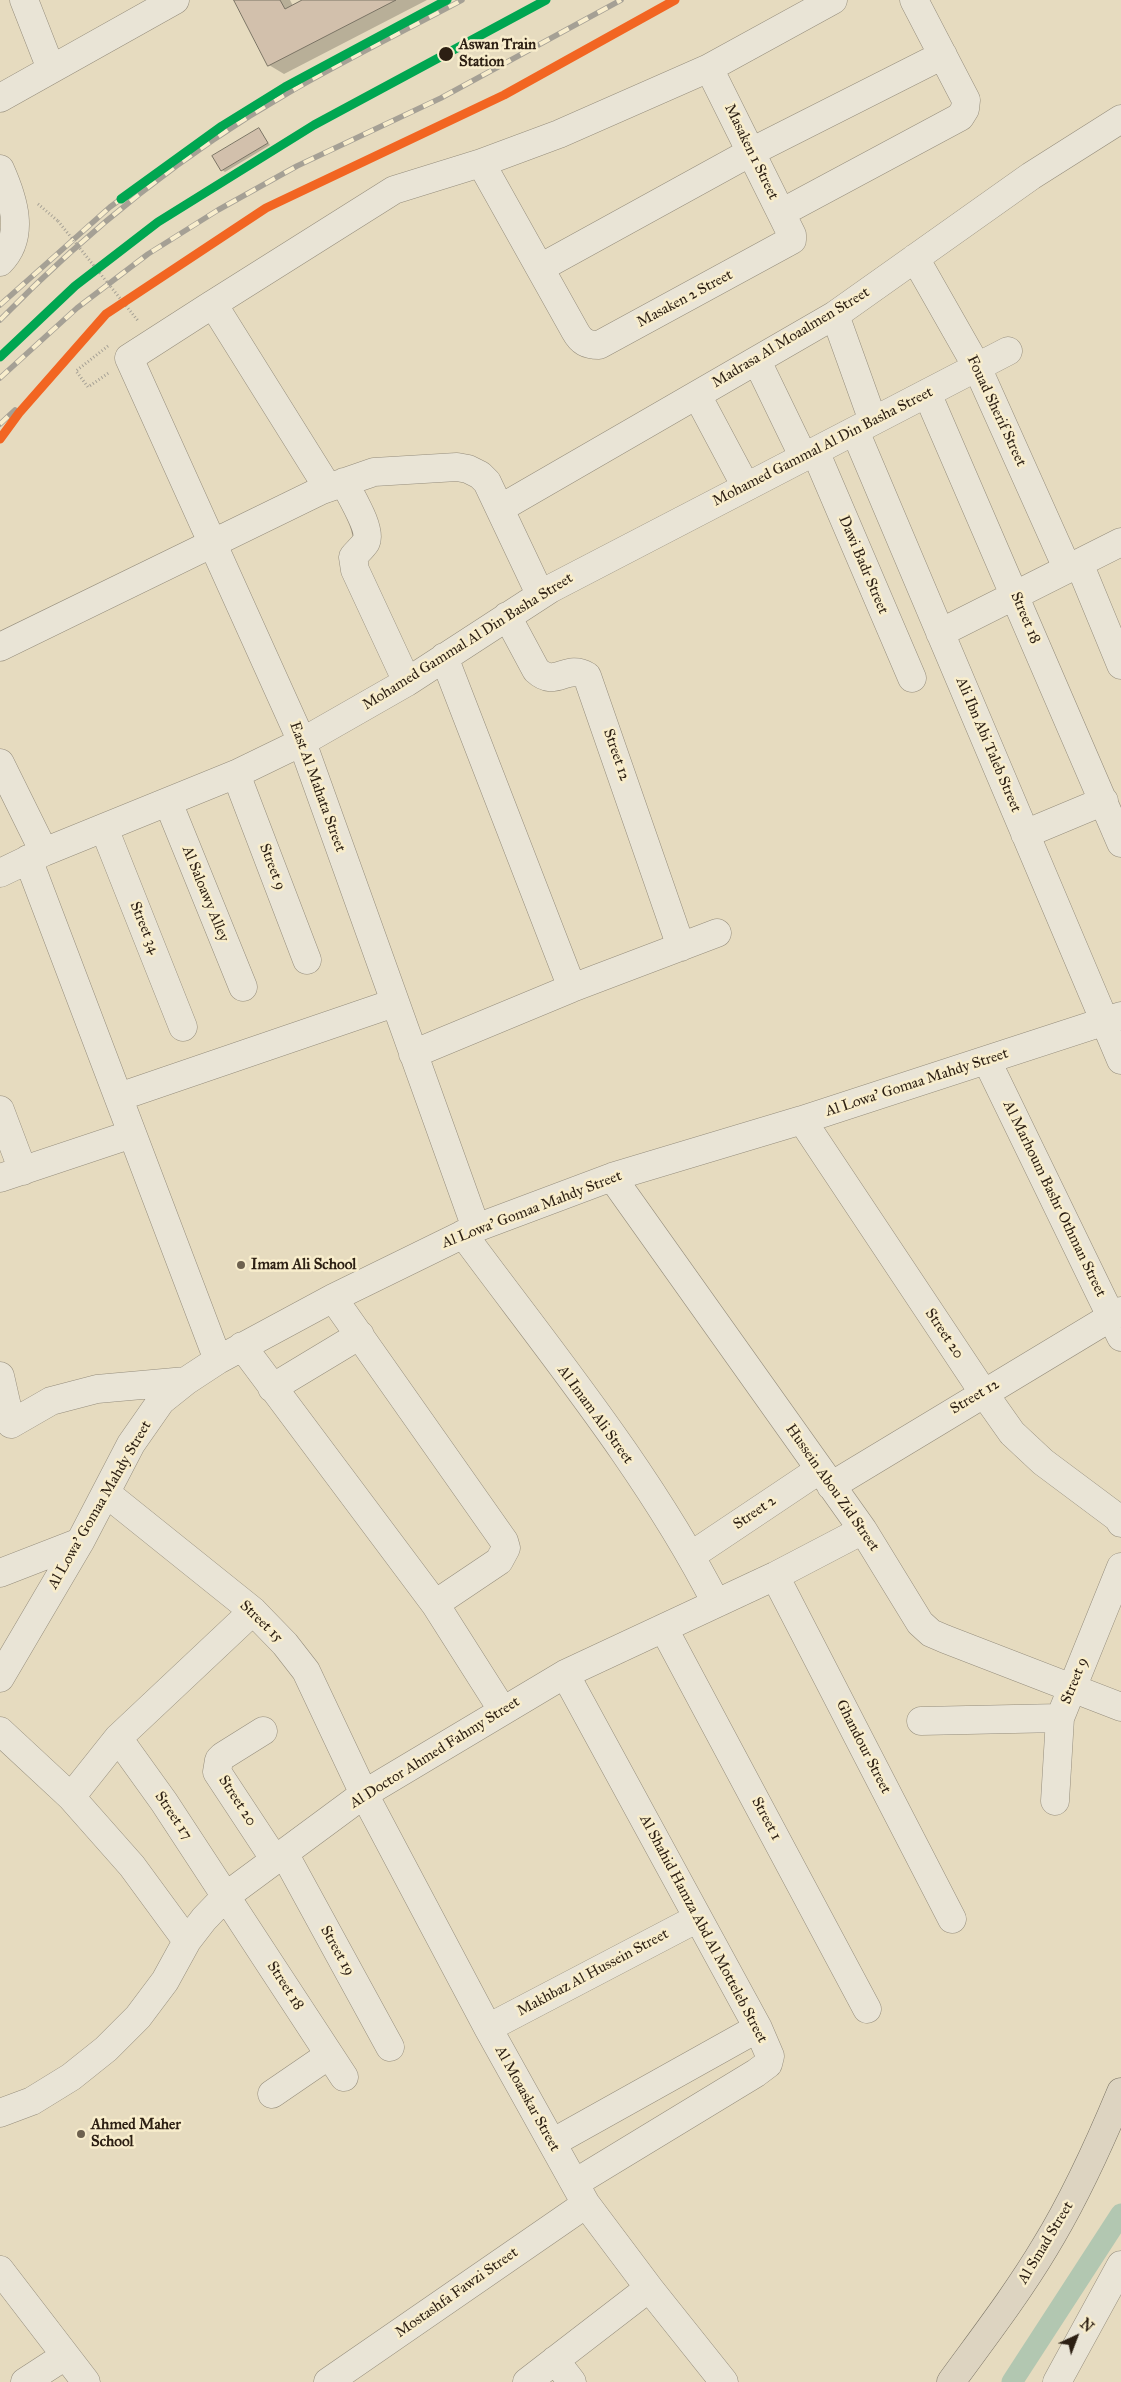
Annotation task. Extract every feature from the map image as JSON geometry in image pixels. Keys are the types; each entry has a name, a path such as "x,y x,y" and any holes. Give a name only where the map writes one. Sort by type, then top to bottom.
{"highway":[{"name":"Al Smad Street","path":"951,2382 1012,2298 1046,2246 1076,2193 1121,2092"}],"street":[{"path":"24,0 51,69"},
{"path":"0,98 175,0"},
{"path":"129,358 378,198 409,185 482,163 559,134 709,68 833,0"},
{"path":"482,163 540,268 751,152 943,55 914,0"},
{"name":"Masaken 2 Street","path":"540,268 580,340 589,345 600,345 789,243 787,224 954,122 964,109 966,100 943,55"},
{"name":"Masaken 1 Street","path":"709,68 787,224"},
{"name":"Madrasa Al Moaalmen Street","path":"501,508 835,315 1031,176 1121,119"},
{"path":"0,169 23,205 16,221 12,244 8,254 0,262"},
{"name":"Fouad Sherif Street","path":"915,258 977,367 1121,665"},
{"path":"213,304 336,485 365,524 366,543 354,558 354,570 407,682"},
{"name":"Ali Ibn Abi Taleb Street","path":"835,315 864,426 940,633 1025,834 1113,1019 1121,1060"},
{"name":"Mohamed Gammal Al Din Basha Street","path":"0,873 36,856 236,774 302,742 407,682 540,594 1008,351"},
{"name":"East Al Mahata Street","path":"129,358 302,742 413,1054 470,1231"},
{"name":"Dawi Badr Street","path":"757,361 809,454 912,678"},
{"name":"Street 18","path":"927,393 1121,843"},
{"path":"697,395 746,487"},
{"path":"0,647 336,485 374,472 457,467 480,475 487,482 501,508 540,594"},
{"path":"940,633 1121,542"},
{"name":"Street 12","path":"507,616 536,670 541,675 554,678 570,671 580,672 587,676 681,947"},
{"path":"444,657 572,988"},
{"path":"0,763 36,856 132,1134 218,1360"},
{"name":"Street 9","path":"236,774 307,960"},
{"path":"1025,834 1104,801"},
{"name":"Al Saloawy Alley","path":"168,802 243,986"},
{"name":"Street 34","path":"104,828 183,1027"},
{"path":"413,1054 572,988 717,933"},
{"path":"119,1097 394,1003"},
{"name":"Al Lowa' Gomaa Mahdy Street","path":"0,1678 80,1542 131,1444 161,1401 186,1380 218,1360 333,1298 470,1231 612,1177 802,1120 1113,1019"},
{"name":"Al Marhoum Bashr Othman Street","path":"987,1061 1118,1321"},
{"path":"0,1110 12,1175 132,1134"},
{"name":"Street 20","path":"802,1120 1012,1433 1043,1462 1120,1521"},
{"name":"Hussein Abou Zid Street","path":"612,1177 863,1530 920,1623 931,1633 1121,1707"},
{"name":"Al Imam Ali Street","path":"470,1231 692,1555 716,1603"},
{"path":"333,1298 498,1531 506,1548 499,1561 434,1604"},
{"name":"Street 12","path":"825,1478 1118,1321"},
{"path":"272,1388 360,1335"},
{"path":"242,1346 434,1604 503,1711"},
{"path":"0,1376 5,1428 52,1401 97,1389 186,1380"},
{"name":"Street 2","path":"692,1555 825,1478"},
{"name":"Street 15","path":"106,1493 253,1611 284,1644 306,1671 364,1794"},
{"name":"Al Doctor Ahmed Fahmy Street","path":"0,2113 40,2096 71,2078 106,2049 138,2017 154,1995 187,1941 204,1919 226,1896 280,1858 364,1794 565,1674 775,1576 863,1530"},
{"path":"0,1573 80,1542"},
{"name":"Ghandour Street","path":"775,1576 952,1919"},
{"name":"Street 9","path":"1054,1801 1060,1718 1118,1580"},
{"path":"71,1797 118,1738 253,1611"},
{"name":"Street 1","path":"664,1629 867,2009"},
{"name":"Al Shahid Hamza Abd Al Motteleb Street","path":"565,1674 758,2028 770,2056 768,2064 580,2194"},
{"path":"921,1721 1060,1718"},
{"name":"Street 20","path":"263,1731 223,1756 219,1760 217,1772 280,1858"},
{"path":"0,1732 71,1797 132,1866 187,1941"},
{"name":"Street 17","path":"118,1738 164,1802 226,1896"},
{"name":"Al Moaaskar Street","path":"364,1794 488,2028 580,2194 649,2288 724,2382"},
{"name":"Street 19","path":"280,1858 390,2048"},
{"name":"Street 18","path":"226,1896 336,2066 272,2094"},
{"name":"Makhbaz Al Hussein Street","path":"488,2028 698,1918"},
{"path":"552,2143 758,2028"},
{"name":"Mostashfa Fawzi Street","path":"328,2382 580,2194"},
{"path":"0,2270 9,2300 65,2356 86,2382"},
{"path":"1057,2382 1120,2271"},
{"path":"527,2382 649,2288"},
{"path":"25,2382 65,2356"},
{"path":"555,2360 572,2382"}],"path":[{"path":"23,205 58,221 139,322"},
{"path":"76,371 88,387 129,358"}],"building":[{"path":"234,0 280,0 285,9 302,0 396,0 268,66"},
{"path":"259,128 268,143 221,171 212,156"}],"waterway":[{"path":"1012,2382 1121,2214"}],"railway":[{"path":"0,320 66,256 101,226 136,197 210,142 309,81 462,0"},
{"path":"0,357 75,286 158,222 314,125 546,0"},
{"path":"0,378 77,308 148,254 218,210 297,166 441,98 621,0"},
{"path":"0,439 19,413 106,314 266,208 504,95 675,0"},
{"path":"199,143 263,100"},
{"path":"0,305 110,207 178,157"},
{"path":"0,424 15,410"}],"transit line":[{"path":"121,199 222,126 285,87 447,0"},
{"path":"0,357 75,286 158,222 314,125 546,0"},
{"path":"0,439 19,413 106,314 266,208 504,95 675,0"}],"place":[{"name":"Aswan Train Station","path":"446,54"},
{"name":"Imam Ali School","path":"241,1265"},
{"name":"Ahmed Maher School","path":"81,2134"}]}
